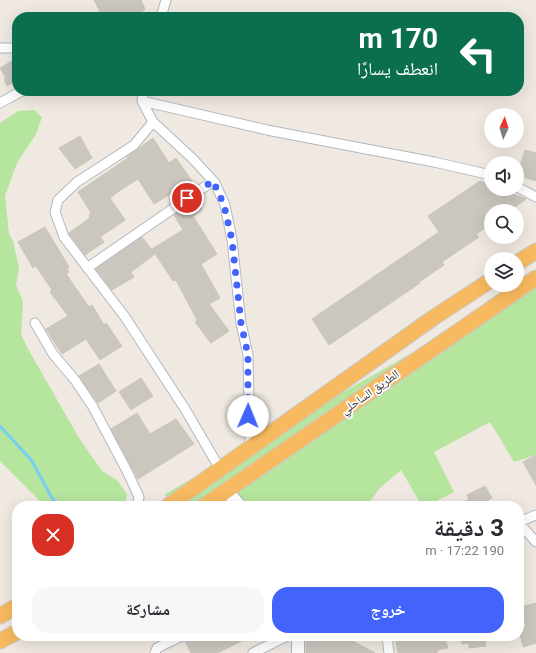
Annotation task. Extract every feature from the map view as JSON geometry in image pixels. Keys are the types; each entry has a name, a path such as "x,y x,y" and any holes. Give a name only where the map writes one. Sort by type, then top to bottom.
{"highway":[{"path":"524,259 536,251"},
{"name":"الطريق الساحلي","path":"211,501 536,278"},
{"name":"الطريق الساحلي","path":"175,501 433,318 484,285"},
{"path":"0,616 12,609"},
{"path":"0,641 12,635"}],"street":[{"path":"162,12 166,0"},
{"path":"0,48 12,48"},
{"path":"0,103 13,96"},
{"path":"142,96 142,101 152,122 193,159 213,181 224,205 232,240 240,316 248,355 250,447"},
{"path":"142,101 267,130 434,162 484,173"},
{"path":"152,122 134,145 77,182 58,200 55,212 64,237 125,317 185,409 220,469"},
{"path":"87,268 213,181"},
{"path":"524,191 536,197"},
{"path":"35,322 53,354 75,380 93,407 128,473 139,497 138,501"},
{"path":"226,491 235,501"},
{"path":"524,521 536,515"},
{"path":"524,529 536,542"},
{"path":"155,653 157,648 172,641"},
{"path":"253,653 277,641"},
{"path":"298,641 298,653"},
{"path":"388,641 389,653"}],"green space":[{"path":"34,110 42,117 36,134 17,163 5,196 9,234 13,241 19,268 16,285 23,301 21,334 79,438 102,471 117,480 127,494 126,501 40,501 0,461 0,123 18,111"},
{"path":"536,282 536,455 514,462 490,422 434,452 454,492 437,501 419,501 401,470 380,488 370,501 168,501 165,494 518,292 524,292 524,289"}],"building":[{"path":"94,0 141,0 145,9 142,12 100,12"},
{"path":"12,61 12,83 7,86 4,79 6,78 0,68"},
{"path":"80,136 92,158 75,169 59,148"},
{"path":"153,138 169,163 176,158 192,181 154,204 138,179 119,191 110,198 125,220 100,237 104,242 85,255 69,233 90,218 89,215 91,213 78,192 128,158 127,157"},
{"path":"525,150 536,153 536,181 524,177 523,156"},
{"path":"480,181 484,182 484,196 518,196 526,199 519,204 484,204 484,229 476,234 479,237 442,262 444,265 419,282 420,283 329,345 312,319 439,232 428,216"},
{"path":"196,200 202,209 193,216 217,254 201,264 220,298 209,304 229,331 211,343 195,322 197,320 176,280 173,281 152,249 183,230 174,215"},
{"path":"45,227 69,267 67,268 69,272 66,274 89,307 92,305 104,325 106,323 122,346 100,360 86,339 62,354 46,329 68,316 50,292 52,290 36,266 33,268 18,242"},
{"path":"142,237 155,254 131,272 134,277 112,290 96,269"},
{"path":"99,364 116,391 98,403 79,376"},
{"path":"141,378 153,396 131,410 119,392"},
{"path":"137,413 150,434 176,419 194,444 138,479 111,429"},
{"path":"536,455 536,485 523,462"},
{"path":"485,486 492,498 489,501 466,501 469,499 467,495"},
{"path":"536,603 536,643 523,647 522,641 524,641 524,628 526,627 524,620 524,606"},
{"path":"185,641 242,641 217,653 191,653"},
{"path":"306,641 353,641 375,653 306,653"},
{"path":"396,641 446,641 448,648 437,650 437,653 398,653"},
{"path":"462,641 485,641 486,646 469,648 469,643 462,644"}],"waterway":[{"path":"0,426 32,461 55,501"}],"route":[{"path":"187,198 213,181 224,205 232,240 241,323 248,355 248,416"}]}
